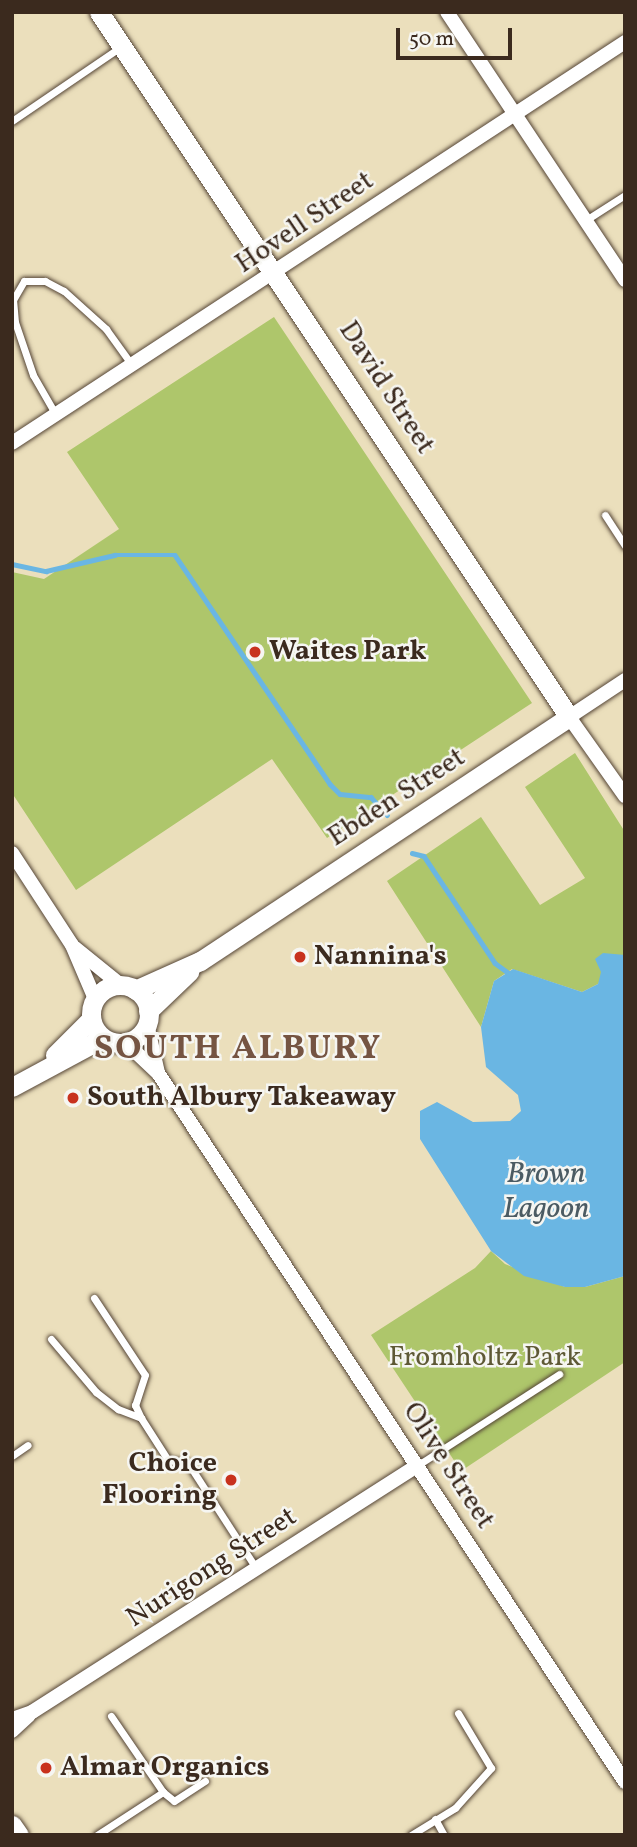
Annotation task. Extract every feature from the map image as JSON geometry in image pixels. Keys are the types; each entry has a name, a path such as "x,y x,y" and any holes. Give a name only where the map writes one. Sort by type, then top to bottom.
{"street":[{"name":"David Street","path":"99,12 277,273 569,718 625,796"},
{"path":"447,12 625,280"},
{"name":"Hovell Street","path":"12,443 277,273 513,113 625,42"},
{"name":"Ebden Street","path":"128,988 200,961 625,680"},
{"path":"12,853 72,945 103,1038"},
{"path":"12,1087 44,1066 103,1038 125,1042 138,1036 148,1017 128,988 72,945"},
{"name":"Ebden Street","path":"148,1017 200,961"},
{"path":"44,1066 107,989 128,988"},
{"name":"Olive Street","path":"148,1017 158,1073"},
{"name":"Olive Street","path":"125,1042 158,1073 625,1782"},
{"name":"Nurigong Street","path":"12,1731 32,1712 418,1465"},
{"name":"Nurigong Street","path":"12,1719 32,1712"},
{"path":"12,1825 19,1835"}],"lane":[{"path":"12,121 122,46"},
{"path":"586,220 625,195"},
{"path":"56,415 33,375 15,322 13,300 24,281 45,281 64,290 106,329 132,366"},
{"path":"605,515 625,546"},
{"path":"94,1298 145,1375 135,1405 141,1418 168,1460 188,1463 257,1569"},
{"path":"51,1339 96,1392 118,1409 141,1418"},
{"path":"418,1465 559,1374"},
{"path":"12,1456 28,1445"},
{"path":"411,1835 455,1808 491,1769 458,1713"},
{"path":"111,1716 163,1792 174,1801 205,1781"},
{"path":"97,1835 163,1792"},
{"path":"435,1819 444,1835"}],"green space":[{"name":"Waites Park","path":"274,317 532,703 327,838 272,759 76,890 12,793 12,572 44,579 119,529 67,452"},
{"path":"575,753 625,832 625,955 615,955 598,984 582,992 512,969 494,981 481,1027 387,881 481,817 540,905 585,878 525,787"},
{"name":"Fromholtz Park","path":"491,1251 505,1264 565,1287 585,1287 625,1276 625,1362 461,1471 371,1335 475,1268"}],"water":[{"name":"Brown Lagoon","path":"603,953 625,955 625,1276 585,1287 565,1287 524,1276 491,1251 420,1139 420,1111 437,1102 473,1122 510,1121 521,1111 518,1095 486,1067 481,1027 494,981 513,969 582,992 598,984 601,972 595,959"}],"waterway":[{"path":"12,564 46,571 115,555 175,555 330,784 340,794 371,797 387,815"},
{"path":"412,853 424,856 495,963 510,974"}],"place":[{"name":"Waites Park","path":"255,652"},
{"name":"Nannina's","path":"300,957"},
{"name":"South Albury Takeaway","path":"73,1098"},
{"name":"Choice Flooring","path":"231,1480"},
{"name":"Almar Organics","path":"46,1768"}],"district":[{"name":"SOUTH ALBURY","path":"238,1049"}]}
